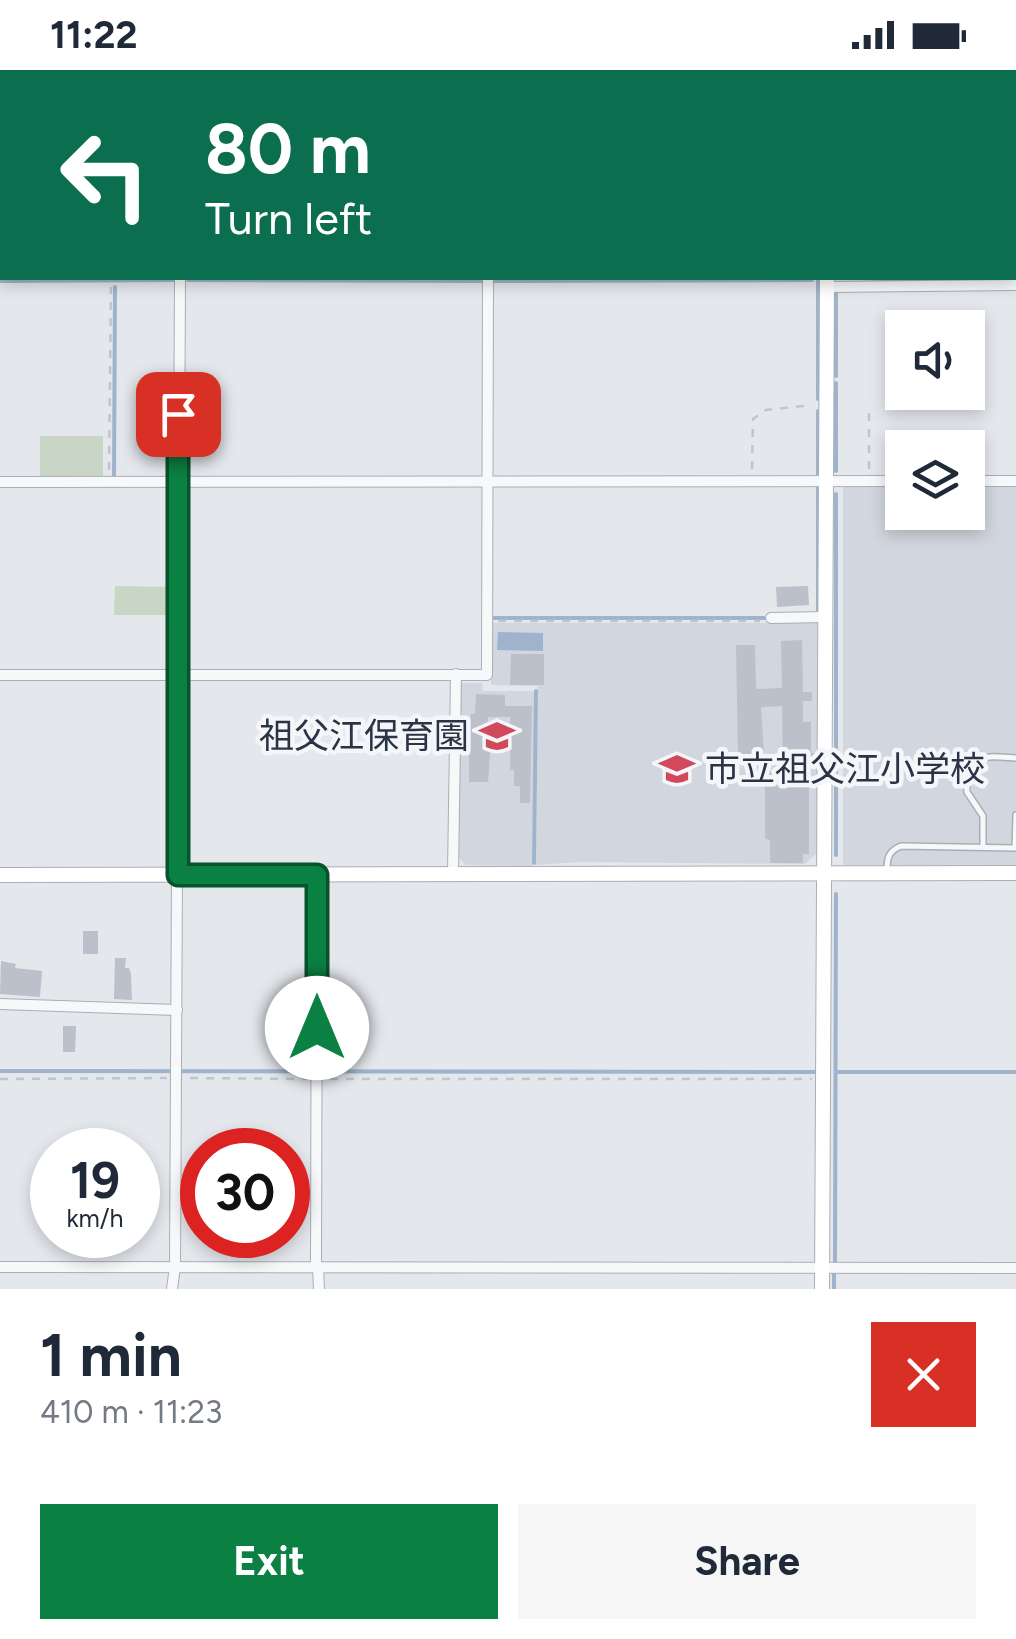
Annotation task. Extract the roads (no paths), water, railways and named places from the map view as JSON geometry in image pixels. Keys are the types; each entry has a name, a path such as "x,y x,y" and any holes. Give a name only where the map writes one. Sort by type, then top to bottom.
{"street":[{"path":"172,1289 176,1267 180,280"},
{"path":"0,675 487,675 488,280"},
{"path":"822,1289 827,282 1016,285"},
{"path":"0,482 885,480"},
{"path":"985,481 1016,481"},
{"path":"772,618 825,617"},
{"path":"454,874 456,674"},
{"path":"0,875 1016,873"},
{"path":"317,875 318,1289"},
{"path":"0,1004 177,1010"},
{"path":"0,1267 1016,1268"}],"lane":[{"path":"983,847 984,816 967,792 966,768 982,757 1016,758"},
{"path":"887,873 887,858 901,846 1016,848 1016,814"}],"water":[{"path":"498,632 543,633 543,651 497,650"}],"waterway":[{"path":"0,281 174,280"},
{"path":"188,280 483,281"},
{"path":"493,281 812,280"},
{"path":"818,280 818,399"},
{"path":"836,284 908,280"},
{"path":"908,281 926,281"},
{"path":"114,476 115,287"},
{"path":"836,290 836,376"},
{"path":"836,383 836,471"},
{"path":"818,411 818,474"},
{"path":"818,485 818,610"},
{"path":"836,494 836,855"},
{"path":"492,618 764,618"},
{"path":"534,863 536,691"},
{"path":"835,1263 836,894"},
{"path":"0,1071 816,1072"},
{"path":"836,1072 1016,1072"},
{"path":"834,1274 834,1289"}],"place":[{"name":"祖父江保育園","path":"497,736"},
{"name":"市立祖父江小学校","path":"677,769"}]}
